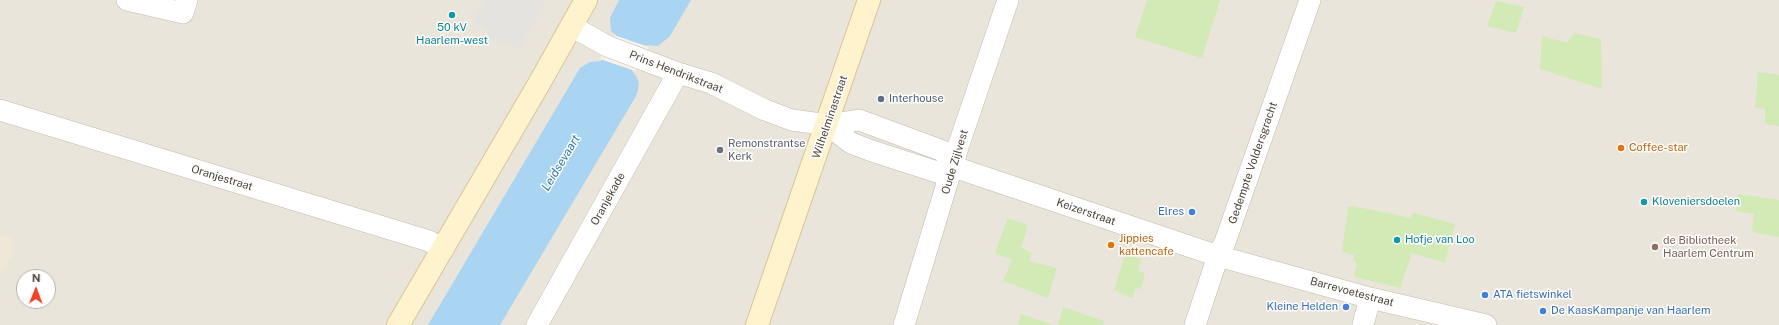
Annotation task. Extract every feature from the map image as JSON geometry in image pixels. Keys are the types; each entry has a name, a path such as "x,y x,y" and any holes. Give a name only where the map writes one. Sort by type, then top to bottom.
{"main road":[{"path":"398,325 586,0"},
{"name":"Wilhelminastraat","path":"757,325 828,125 870,0"}],"street":[{"path":"127,0 185,7"},
{"name":"Oude Zijlvest","path":"904,325 1008,0"},
{"name":"Gedempte Voldersgracht","path":"1195,325 1218,256 1225,242 1310,0"},
{"name":"Prins Hendrikstraat","path":"571,26 607,46 678,73 711,83 765,110 792,120 828,125"},
{"name":"Oranjekade","path":"537,325 678,73"},
{"name":"Oranjestraat","path":"0,110 429,241 442,249"},
{"path":"828,125 851,143 879,153 937,172 954,167"},
{"name":"Keizerstraat","path":"954,167 1218,256"},
{"name":"Barrevoetestraat","path":"1218,256 1370,298 1486,325"},
{"path":"1363,325 1370,298"}],"shaded area":[{"path":"0,0 1779,0 1779,325 0,325"},
{"path":"485,0 547,0 518,49 502,40 499,43 485,36 487,31 472,23"},
{"path":"0,235 13,238 12,257 0,276"}],"green space":[{"path":"1147,0 1220,0 1202,58 1135,37"},
{"path":"1496,1 1524,7 1516,33 1487,26"},
{"path":"1574,33 1601,39 1602,89 1540,69 1542,36 1567,43"},
{"path":"1758,72 1779,75 1779,126 1765,124 1765,109 1755,108"},
{"path":"1738,194 1779,200 1779,237 1752,232 1754,214 1736,211"},
{"name":"Hofje van Loo","path":"1353,206 1411,218 1413,213 1455,224 1445,263 1412,253 1400,288 1355,277 1354,275 1357,262 1353,260 1354,255 1342,252 1348,207"},
{"path":"1008,218 1028,225 1021,248 1032,253 1029,261 1057,268 1048,298 1003,281 1012,260 995,253"},
{"path":"1125,255 1142,259 1138,271 1145,273 1141,289 1136,288 1132,298 1114,290"},
{"path":"1063,307 1104,321 1103,325 1058,325"},
{"path":"1021,314 1053,325 1018,325"}],"water":[{"name":"Leidsevaart","path":"619,0 691,0 670,36 658,46 647,45 632,71 637,77 638,83 636,96 500,325 428,325 580,68 590,62 601,61 616,35 611,31 610,18"}],"pier":[{"path":"614,35 649,47 635,71 600,59"}],"place":[{"name":"50 kV Haarlem-west","path":"452,15"},
{"name":"Interhouse","path":"881,99"},
{"name":"Coffee-star","path":"1621,148"},
{"name":"Remonstrantse Kerk","path":"720,150"},
{"name":"Kloveniersdoelen","path":"1644,202"},
{"name":"Elres","path":"1192,212"},
{"name":"Hofje van Loo","path":"1397,240"},
{"name":"Jippies kattencafe","path":"1111,245"},
{"name":"de Bibliotheek Haarlem Centrum","path":"1655,247"},
{"name":"ATA fietswinkel","path":"1485,295"},
{"name":"Kleine Helden","path":"1346,307"},
{"name":"De KaasKampanje van Haarlem","path":"1543,311"}]}
